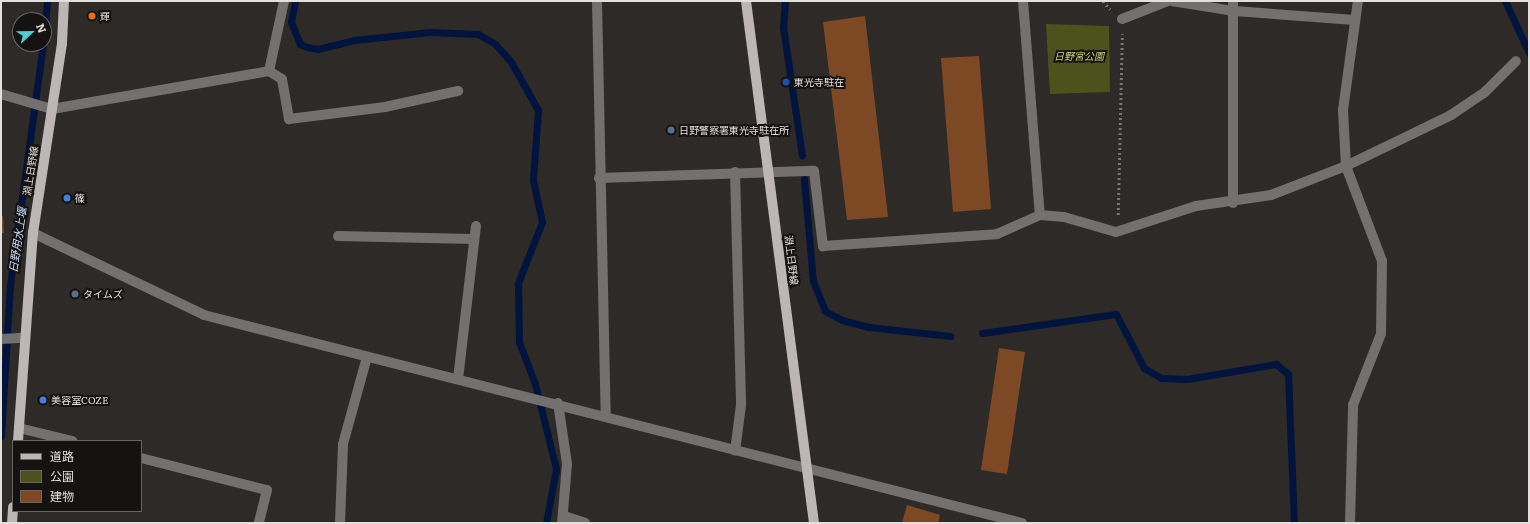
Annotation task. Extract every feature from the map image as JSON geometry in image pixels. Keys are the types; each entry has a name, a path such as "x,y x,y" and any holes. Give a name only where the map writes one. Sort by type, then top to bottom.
{"main road":[{"name":"淵上日野線","path":"18,440 20,338 49,108 62,43 64,1"},
{"name":"淵上日野線","path":"746,1 814,523"},
{"path":"12,523 13,512"}],"street":[{"path":"269,71 284,1"},
{"path":"596,1 599,178 606,417"},
{"path":"1023,1 1040,215"},
{"path":"1122,19 1168,1"},
{"path":"1172,1 1234,12 1355,20"},
{"path":"1233,1 1233,203"},
{"path":"1350,523 1354,405 1381,334 1382,262 1346,166 1343,110 1358,1"},
{"path":"599,178 735,172 814,171 823,246 997,234 1040,215 1064,217 1116,232 1196,206 1233,203 1278,192 1346,166 1451,115 1484,93 1516,61"},
{"path":"1,94 49,108 269,71 282,79 289,119 385,107 458,91"},
{"path":"735,172 741,405 735,451"},
{"path":"458,379 476,226"},
{"path":"33,233 204,315 367,357 530,396 735,451 1022,523"},
{"path":"338,236 474,239"},
{"path":"1,339 20,338"},
{"path":"340,523 343,444 367,357"},
{"path":"553,402 567,464 563,520 585,523"},
{"path":"19,428 68,440"},
{"path":"142,458 268,490 259,523"}],"path":[{"path":"1116,232 1122,19"}],"green space":[{"name":"日野宮公園","path":"1046,24 1109,26 1110,92 1050,94"}],"building":[{"path":"865,16 888,217 847,220 823,22"},
{"path":"979,56 991,209 953,212 941,58"},
{"path":"1,216 3,216 4,233 1,233"},
{"path":"999,348 1025,352 1007,474 981,470"},
{"path":"907,505 940,515 938,523 902,523"}],"waterway":[{"name":"日野用水上堰","path":"46,12 47,1"},
{"path":"295,1 291,22 300,44 318,49 354,40 431,32 478,34 495,44 511,62 538,110 533,180 542,222 518,283 519,342 535,384 556,469 546,523"},
{"path":"785,1 783,27 802,156"},
{"path":"1505,1 1529,53"},
{"name":"日野用水上堰","path":"1,436 10,285 42,52"},
{"path":"804,179 813,281 825,311 842,320 869,327 951,336"},
{"path":"982,333 1116,314 1144,368 1161,378 1187,379 1276,364 1288,374 1294,523"}],"place":[{"name":"輝","path":"92,16"},
{"name":"東光寺駐在","path":"786,82"},
{"name":"日野警察署東光寺駐在所","path":"671,130"},
{"name":"篠","path":"67,198"},
{"name":"タイムズ","path":"75,294"},
{"name":"美容室COZE","path":"43,400"}]}
